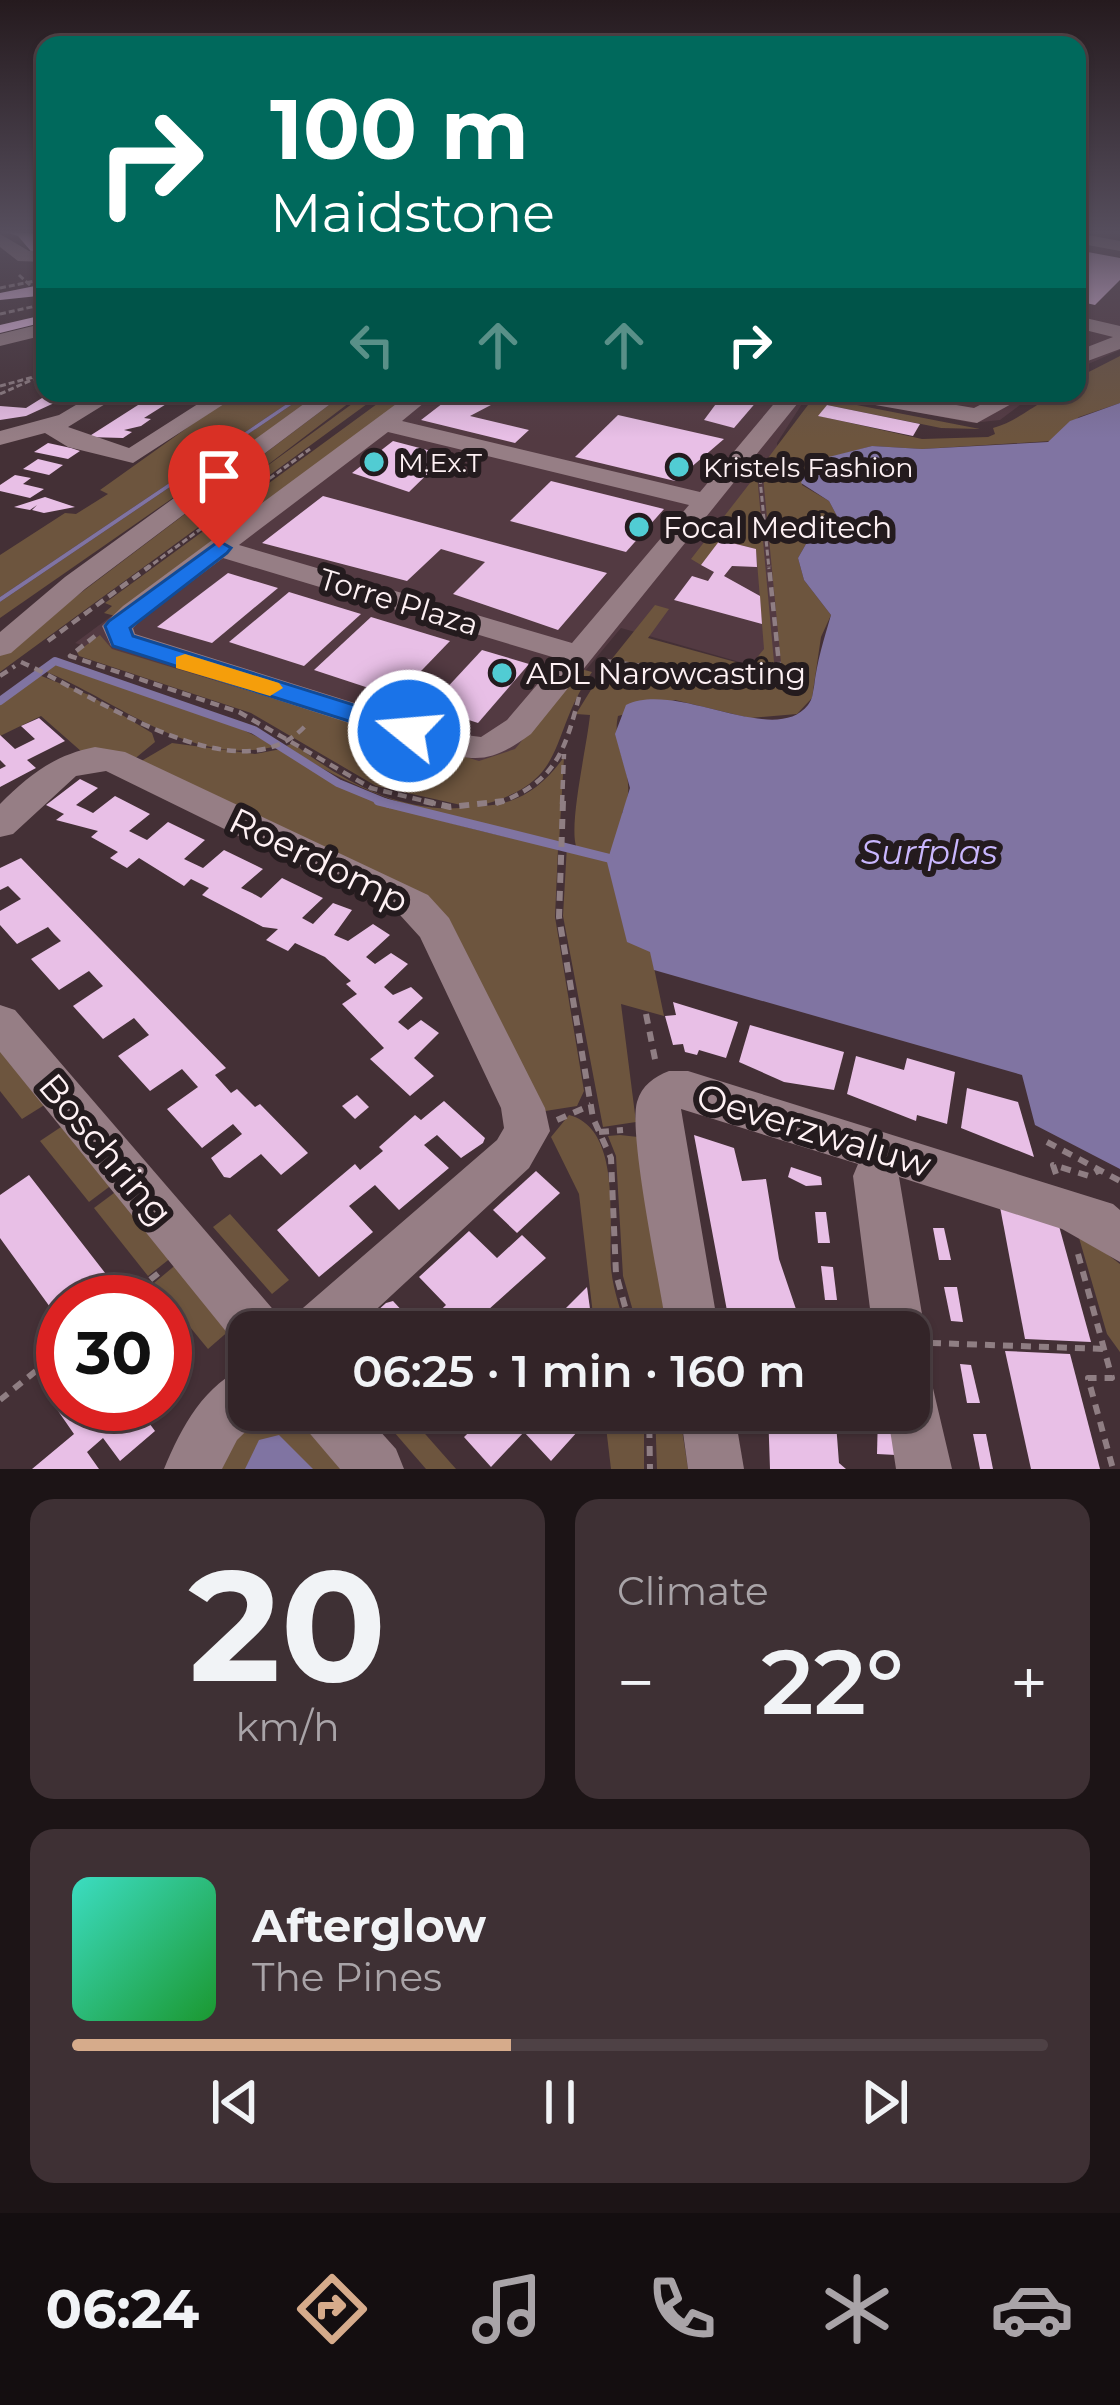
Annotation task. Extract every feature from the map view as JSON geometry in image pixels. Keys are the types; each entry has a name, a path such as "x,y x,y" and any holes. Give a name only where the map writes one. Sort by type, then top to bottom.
{"street":[{"path":"1086,325 1120,336"},
{"path":"0,340 36,331"},
{"path":"1086,354 1120,336"},
{"path":"4,446 95,402"},
{"path":"50,426 77,442 133,456 216,402"},
{"path":"0,628 75,583 322,402"},
{"path":"413,402 117,628 122,640 447,743 487,749 506,741 592,668 705,502 750,467 790,402"},
{"path":"893,402 964,416 987,414 1006,402"},
{"path":"384,424 705,502"},
{"name":"Torre Plaza","path":"219,548 592,668"},
{"path":"10,654 75,583"},
{"name":"Roerdomp","path":"0,825 63,767 88,758 112,760 414,904 436,928 523,1108 527,1132 513,1154 337,1311"},
{"name":"Boschring","path":"0,1022 241,1311"},
{"name":"Oeverzwaluw","path":"690,1311 659,1127 659,1103 669,1090 688,1090 1065,1208 1096,1220 1120,1239"},
{"path":"876,1176 896,1311"},
{"path":"192,1469 218,1420 228,1411"},
{"path":"344,1431 376,1469"},
{"path":"710,1431 716,1469"},
{"path":"917,1431 924,1469"}],"path":[{"path":"0,314 36,301"},
{"path":"0,386 36,376"},
{"path":"0,394 36,378"},
{"path":"39,648 309,449"},
{"path":"592,668 748,680 771,680 780,674 750,467"},
{"path":"117,628 102,631 70,656 239,712 294,739 370,788 450,807 519,798 545,778 563,753"},
{"path":"617,646 592,668 563,753 559,917 599,1132 610,1158 616,1274 626,1311"},
{"path":"0,676 10,654 82,688 165,737 256,752 294,739 332,707"},
{"path":"646,1014 657,1068 669,1090"},
{"path":"599,1132 617,1131"},
{"path":"1047,1142 1120,1181"},
{"path":"1100,1170 1089,1176 1053,1165 1112,1378 1120,1388"},
{"path":"156,1275 188,1249"},
{"path":"930,1343 1105,1349"},
{"path":"0,1400 36,1371"},
{"path":"1112,1378 1088,1378 1112,1469"},
{"path":"649,1431 650,1469"}],"shaded area":[{"path":"1086,301 1120,301 1120,350 1086,365"},
{"path":"1120,356 1120,403 1079,417 1051,441 922,449 872,446 806,464 802,485 829,501 837,516 806,544 798,558 804,580 831,615 821,637 812,698 797,714 750,718 675,700 618,716 628,788 622,813 664,1016 621,1004 636,1122 603,1127 563,916 567,845 576,846 577,802 590,715 576,714 607,664 758,684 796,683 781,663 762,466 810,402 841,402 980,429 941,428 827,405 819,416 922,439 988,437 995,434 993,428 1043,402 1086,402 1086,373"},
{"path":"223,402 290,402 0,597 0,555 65,513 76,514 108,494 100,490"},
{"path":"296,402 311,402 0,618 0,602"},
{"path":"333,402 350,402 245,482 355,402 370,402 0,672 0,654"},
{"path":"380,402 402,402 115,616 104,613 112,606 105,603"},
{"path":"401,402 803,402 777,443 799,679 621,628 518,751 481,767 75,643"},
{"path":"865,402 1024,402 1000,420 972,423"},
{"path":"757,474 775,673 752,679 611,660 655,605 669,609 648,638 750,666 764,649 756,549 721,540 701,565 691,559"},
{"path":"100,635 112,649 479,761 515,749 581,669 592,672 543,770 508,796 478,806 504,803 527,793 564,757 559,843 384,796 379,794 422,806 470,807 376,786 251,713 77,652"},
{"path":"55,663 210,714 276,746 245,751 185,740 44,671"},
{"path":"39,675 89,695 152,733 155,742 132,761 82,752 41,716 0,736 0,704"},
{"path":"172,743 255,754 281,749 381,801 558,849 555,917 584,1091 577,1106 539,1112 441,915 138,763"},
{"path":"293,743 374,792 318,766 286,746"},
{"path":"0,1049 46,1104 22,1119 0,1091"},
{"path":"569,1115 586,1124 598,1139 609,1181 612,1276 621,1311 593,1311 579,1194 551,1137"},
{"path":"64,1125 113,1184 89,1202 40,1141"},
{"path":"608,1136 638,1137 664,1311 633,1311 623,1276 616,1156"},
{"path":"118,1190 172,1257 147,1275 94,1208"},
{"path":"230,1214 289,1280 272,1294 213,1227"},
{"path":"1077,1231 1120,1264 1120,1352 1107,1334"},
{"path":"178,1263 188,1275 164,1275"},
{"path":"192,1280 228,1325 228,1332 208,1349 192,1329"},
{"path":"235,1431 318,1431 350,1469 210,1469"},
{"path":"393,1431 423,1431 456,1469 426,1469"},
{"path":"606,1431 644,1431 644,1469 611,1469"},
{"path":"656,1431 682,1431 688,1469 657,1469"}],"water":[{"path":"290,402 296,402 0,602 0,597"},
{"name":"Surfplas","path":"1120,403 1120,1169 1035,1125 1022,1075 654,970 650,952 627,942 607,862 630,788 615,734 626,705 671,700 772,720 793,716 811,700 831,615 804,580 798,558 806,544 837,516 829,501 801,483 809,462 872,446 922,449 1048,442 1070,421"},
{"path":"279,1435 313,1469 245,1469 259,1440"}],"building":[{"path":"36,317 36,324 0,333 0,325"},
{"path":"36,402 56,402 26,416 0,420 0,406 26,408"},
{"path":"143,402 169,402 144,418 151,419 141,426 124,430 132,432 123,438 88,437"},
{"path":"444,402 497,402 470,416 529,430 515,443 421,420"},
{"path":"717,402 756,402 734,428 704,420"},
{"path":"827,405 920,424 913,436 818,416"},
{"path":"618,415 724,439 675,481 575,457"},
{"path":"393,441 447,455 409,492 352,473"},
{"path":"48,443 80,451 68,459 34,452"},
{"path":"38,459 63,465 49,475 23,469"},
{"path":"15,475 31,478 23,484 44,489 30,498 0,491 0,485"},
{"path":"551,481 664,509 626,552 510,521"},
{"path":"323,496 607,573 558,630 453,594 485,562 441,549 407,581 262,543"},
{"path":"45,497 75,507 44,513 32,510 37,505 30,510 14,507"},
{"path":"720,540 756,549 757,567 732,566 724,576 760,596 762,624 674,600 692,576 708,581 714,572 701,565"},
{"path":"228,573 278,588 212,643 157,627"},
{"path":"289,592 361,614 304,666 229,642"},
{"path":"371,617 450,641 396,697 314,670"},
{"path":"482,650 529,664 478,723 429,707"},
{"path":"39,718 65,741 27,760 36,768 0,787 0,769 6,766 0,760 0,735 15,749 35,739 21,726"},
{"path":"80,779 98,788 76,805 93,813 115,796 150,814 129,831 147,840 168,822 205,840 184,859 203,868 224,850 263,869 241,888 261,898 282,878 323,898 302,918 313,924 333,903 352,910 334,935 348,941 373,924 390,935 366,957 375,964 391,953 408,964 384,987 393,995 411,987 423,998 398,1022 408,1030 421,1020 439,1033 414,1058 434,1076 410,1096 370,1059 384,1048 342,1004 357,994 346,984 351,981 325,957 295,943 288,951 266,940 278,929 263,927 202,895 209,888 191,879 184,886 139,858 127,868 110,858 118,852 91,837 98,831 56,820 64,814 46,805"},
{"path":"21,858 226,1068 215,1075 231,1093 237,1089 255,1107 260,1104 308,1153 281,1175 261,1154 230,1178 224,1177 211,1158 242,1134 233,1124 202,1148 167,1109 198,1087 182,1069 150,1091 118,1056 149,1035 134,1018 103,1039 73,1006 103,986 89,971 59,990 31,959 61,941 48,927 17,944 0,925 0,911 21,899 8,886 0,890 0,868"},
{"path":"673,1002 738,1022 726,1058 699,1050 697,1055 685,1052 683,1044 673,1045 665,1016 676,1015"},
{"path":"750,1025 844,1052 834,1090 784,1082 739,1062"},
{"path":"856,1056 904,1070 907,1058 955,1072 947,1124 917,1115 916,1121 847,1094"},
{"path":"967,1088 1018,1102 1034,1157 961,1128"},
{"path":"357,1095 369,1107 355,1119 342,1106"},
{"path":"444,1101 485,1138 483,1143 461,1158 437,1135 424,1145 449,1168 399,1210 375,1185 349,1206 373,1232 319,1277 277,1230 355,1164 360,1170 383,1151 379,1147 415,1115 421,1120"},
{"path":"694,1135 734,1148 742,1181 766,1179 779,1259 797,1311 727,1311"},
{"path":"791,1167 821,1177 822,1185 806,1186 788,1177"},
{"path":"536,1171 560,1193 517,1233 493,1210"},
{"path":"29,1175 107,1275 36,1275 36,1288 0,1238 0,1195"},
{"path":"1000,1207 1059,1226 1091,1342 1025,1339"},
{"path":"815,1212 826,1212 830,1243 818,1243"},
{"path":"933,1228 944,1228 951,1260 939,1260"},
{"path":"469,1231 497,1258 522,1235 546,1258 487,1311 440,1311 446,1305 419,1277"},
{"path":"821,1266 833,1267 837,1300 825,1300"},
{"path":"587,1287 590,1311 565,1309"},
{"path":"944,1287 957,1287 963,1322 951,1321"},
{"path":"393,1301 402,1311 377,1311 386,1303"},
{"path":"1005,1351 1070,1354 1100,1469 1031,1469"},
{"path":"960,1364 971,1365 980,1403 967,1403"},
{"path":"72,1431 155,1431 120,1461 103,1438 87,1452 99,1469 32,1469 74,1434"},
{"path":"470,1431 578,1431 551,1461 524,1432 491,1467 464,1437"},
{"path":"769,1431 837,1431 839,1463 846,1469 770,1469"},
{"path":"878,1431 892,1431 896,1455 877,1454"},
{"path":"973,1434 986,1434 993,1469 980,1469"}],"waterway":[{"path":"0,701 55,661 254,730 338,783 387,803"},
{"path":"378,801 387,803"},
{"path":"387,803 608,858"}],"slow traffic":[{"path":"185,662 270,688"}],"place":[{"name":"M.Ex.T","path":"374,462"},
{"name":"Kristels Fashion","path":"679,467"},
{"name":"Focal Meditech","path":"639,527"},
{"name":"ADL Narowcasting","path":"502,673"}],"route":[{"path":"219,548 117,626 122,640 409,731"}]}
